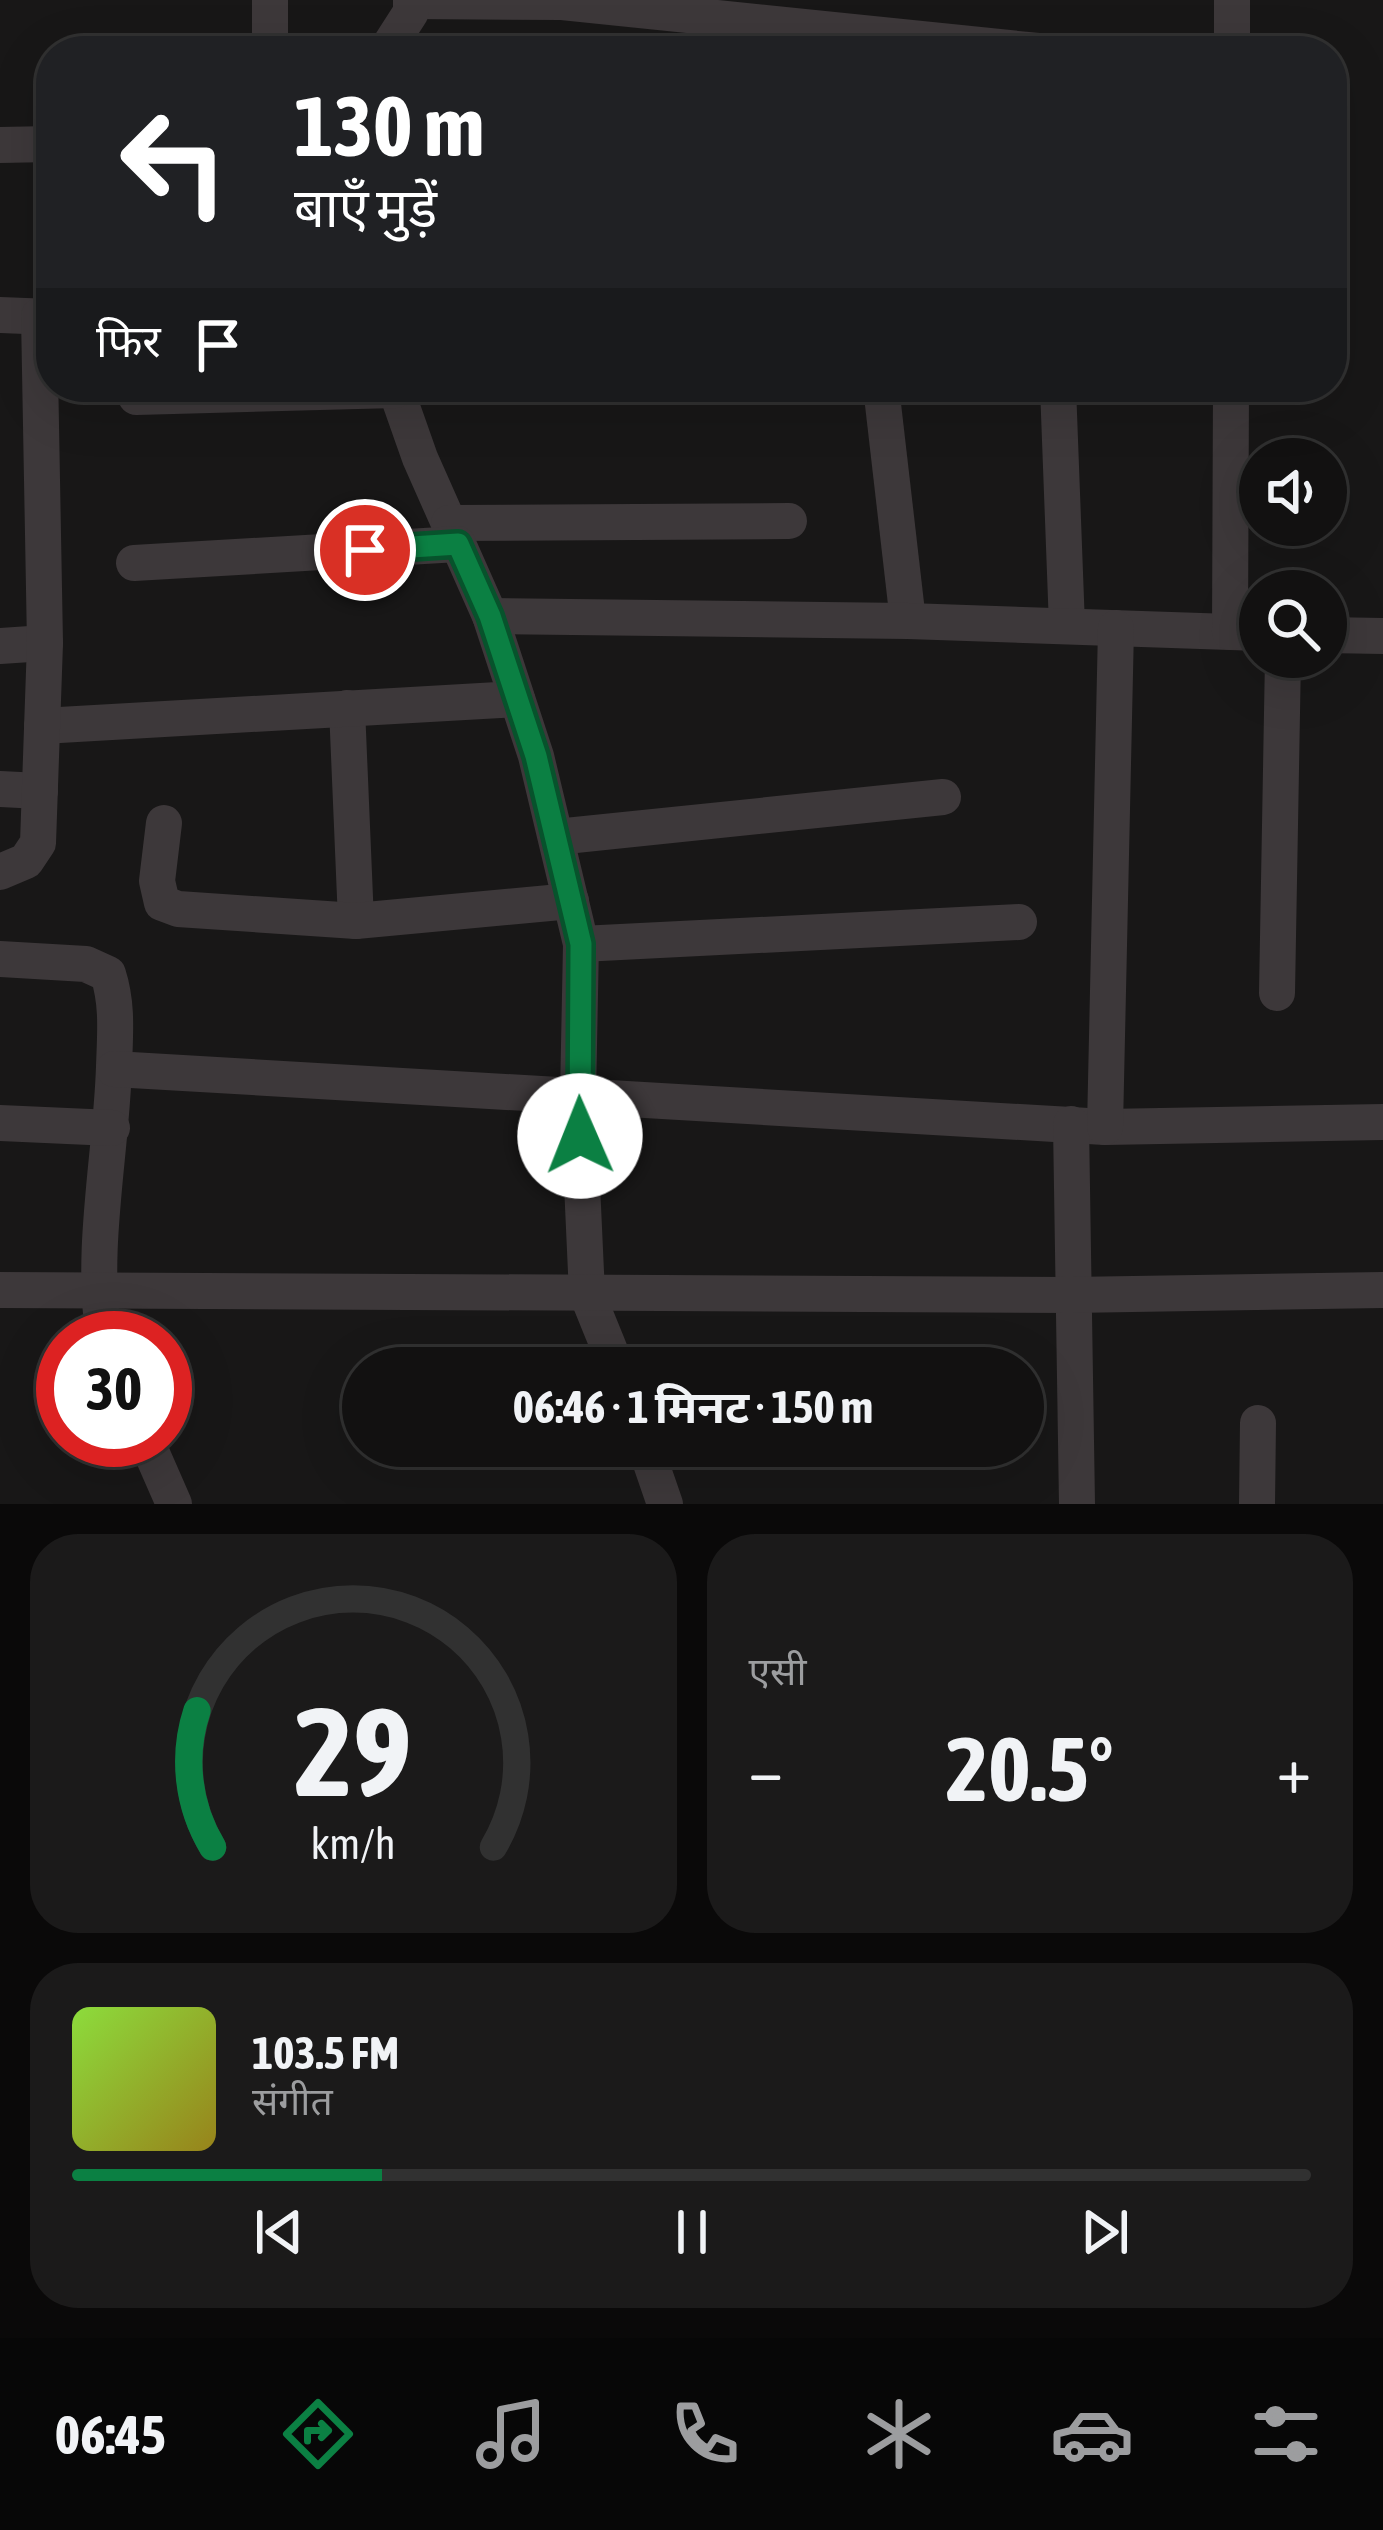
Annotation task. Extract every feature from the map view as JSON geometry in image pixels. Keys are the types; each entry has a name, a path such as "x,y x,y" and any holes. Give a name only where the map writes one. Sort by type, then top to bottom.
{"street":[{"path":"270,36 271,0"},
{"path":"1232,0 1232,36"},
{"path":"396,36 411,12 411,1 562,2 873,17 965,36"},
{"path":"0,145 36,144"},
{"path":"0,315 36,317"},
{"path":"0,872 26,861 38,843 45,643 45,402"},
{"path":"401,402 490,616 556,837 581,944 578,1096 587,1294 608,1347"},
{"path":"883,402 908,621"},
{"path":"1059,402 1067,626"},
{"path":"1233,402 1242,570"},
{"path":"134,563 454,534 789,521"},
{"path":"490,616 908,621 1239,632"},
{"path":"1077,1504 1071,1295 1088,1126 1116,628"},
{"path":"1347,635 1383,637"},
{"path":"0,646 45,643"},
{"path":"1277,993 1283,678"},
{"path":"42,726 517,699"},
{"path":"347,708 356,921"},
{"path":"0,789 40,790"},
{"path":"556,837 943,797"},
{"path":"164,823 157,881 162,903 178,909 356,921 571,901"},
{"path":"581,944 1019,922"},
{"path":"0,959 86,964 108,974 116,1000 112,1128 97,1293 100,1311"},
{"path":"114,1069 1088,1126 1383,1122"},
{"path":"0,1124 112,1128"},
{"path":"0,1290 1071,1295 1383,1290"},
{"path":"1257,1504 1258,1423"},
{"path":"158,1467 174,1504"},
{"path":"652,1467 665,1504"}],"route":[{"path":"365,550 458,544 490,616 536,756 581,944 580,1136"}]}
